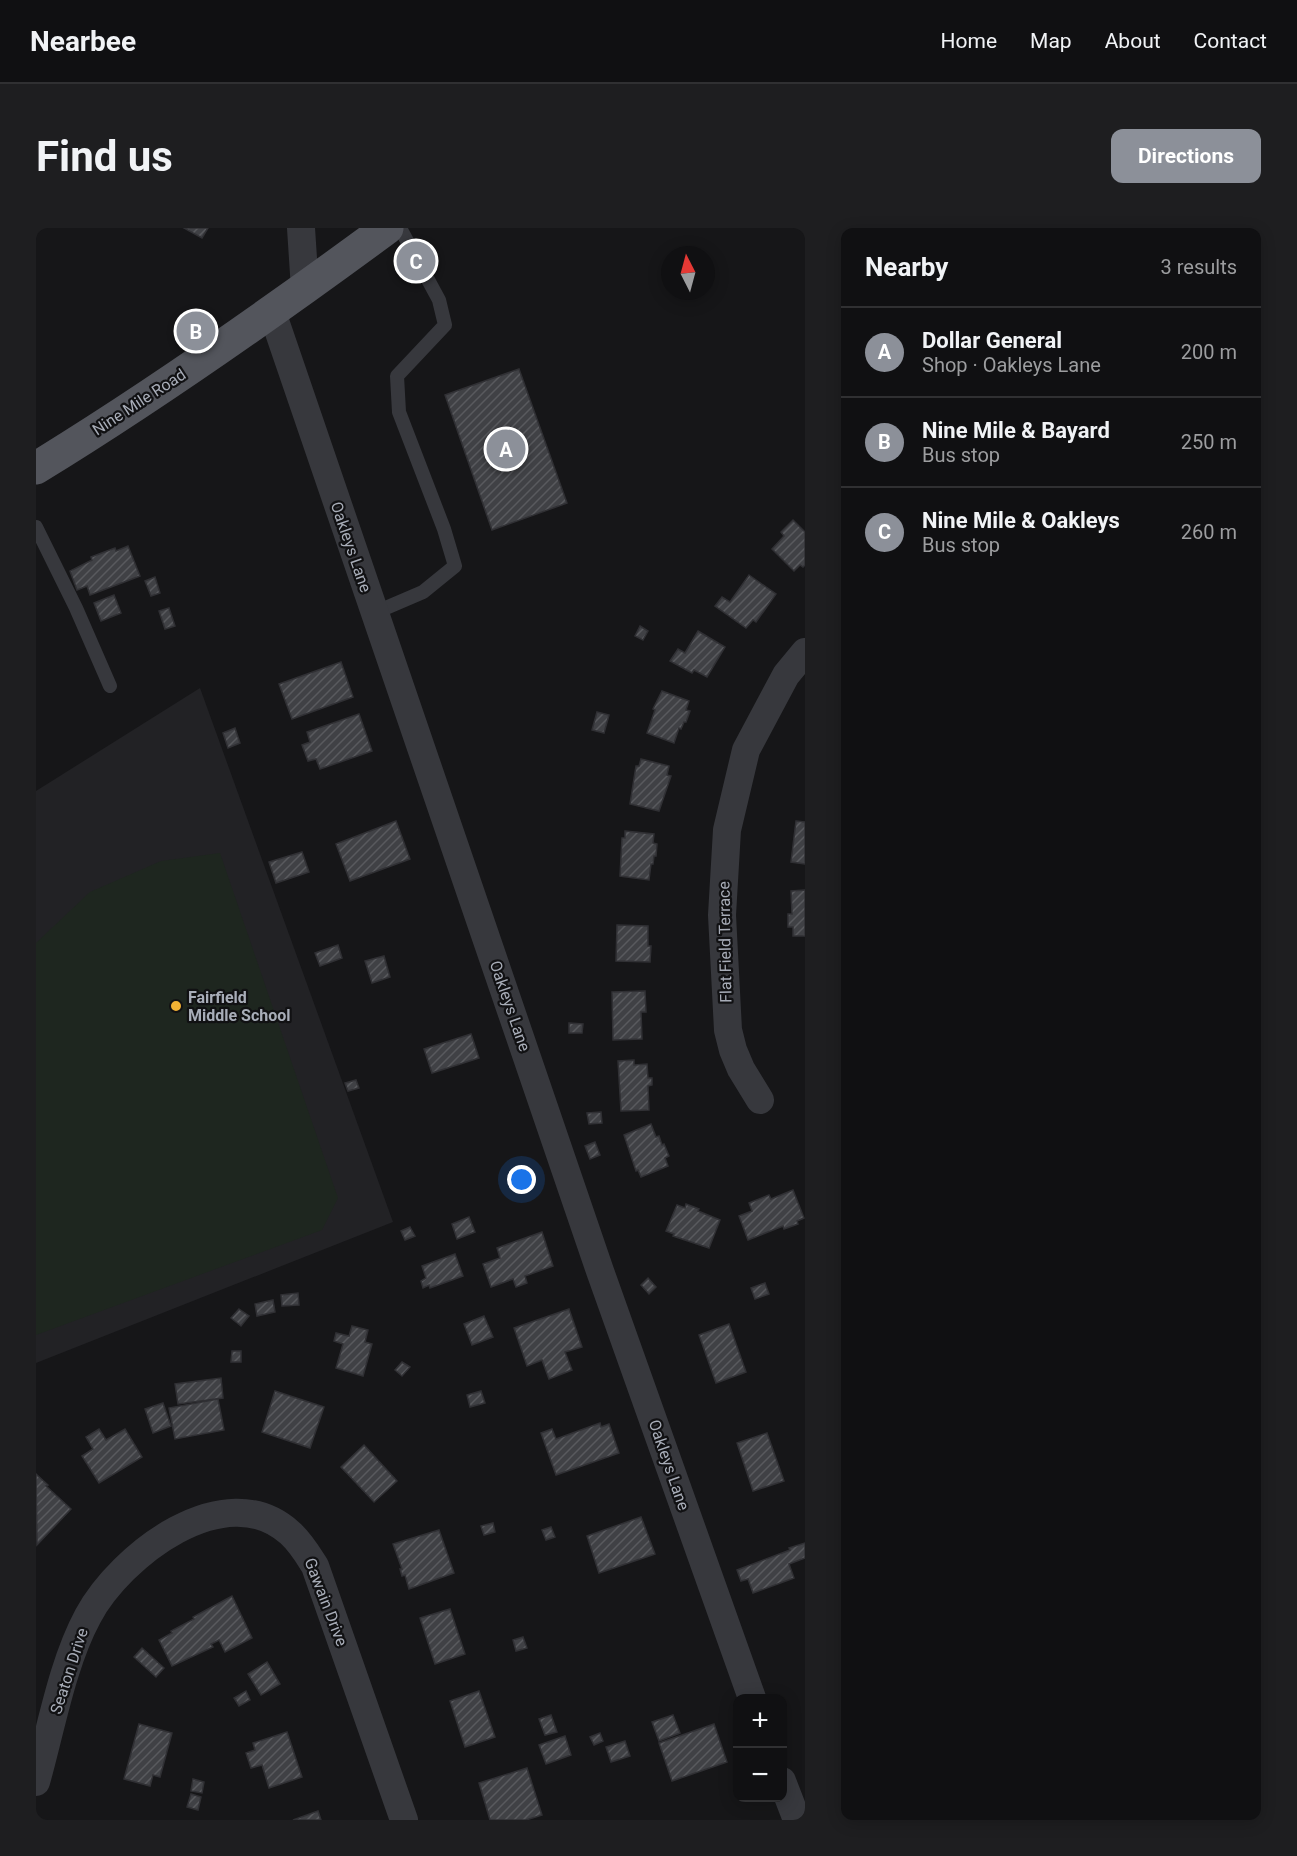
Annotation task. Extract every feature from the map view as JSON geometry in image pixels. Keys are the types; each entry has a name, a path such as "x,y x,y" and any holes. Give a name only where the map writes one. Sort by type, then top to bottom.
{"main road":[{"name":"Nine Mile Road","path":"36,468 101,428 272,312 387,228"}],"street":[{"path":"301,228 304,289"},
{"name":"Oakleys Lane","path":"272,312 600,1271 751,1694"},
{"name":"Flat Field Terrace","path":"760,1100 741,1069 728,1030 722,915 727,830 746,750 786,675 805,652"},
{"name":"Gawain Drive","path":"149,1547 200,1519 229,1513 256,1516 290,1533 315,1566 404,1820"},
{"name":"Seaton Drive","path":"36,1782 69,1663 88,1617 100,1596 121,1572 149,1547"},
{"path":"787,1793 796,1820"}],"lane":[{"path":"374,614 423,592 454,566 444,529 399,412 397,376 445,325 439,300 400,228"},
{"path":"36,527 81,617 110,686"}],"shaded area":[{"name":"Fairfield Middle School","path":"200,688 393,1222 36,1363 36,791"},
{"name":"Fairfield Middle School","path":"220,853 338,1198 322,1230 36,1335 36,943 90,892 161,861"}],"building":[{"path":"184,228 208,228 202,238"},
{"path":"519,369 567,503 492,530 445,395"},
{"path":"793,520 805,532 805,565 803,567 800,565 794,571 772,549 784,536 781,532"},
{"path":"128,546 140,576 90,595 87,586 77,590 70,571 92,560 91,557"},
{"path":"749,575 776,594 756,622 753,620 746,628 715,606 722,597 730,602"},
{"path":"155,577 160,593 151,596 145,581"},
{"path":"114,595 121,613 101,621 94,603"},
{"path":"169,608 175,626 165,629 159,611"},
{"path":"640,626 648,631 643,640 635,636"},
{"path":"698,631 725,647 707,677 694,670 692,673 670,661 678,649 685,653"},
{"path":"341,662 353,697 292,719 279,684"},
{"path":"662,691 689,701 686,710 690,711 686,722 681,729 679,728 674,743 647,733 655,710 653,709"},
{"path":"597,712 609,715 604,733 592,730"},
{"path":"359,714 372,751 320,769 316,759 308,761 302,745 310,742 307,732"},
{"path":"235,728 240,743 228,748 223,733"},
{"path":"641,759 669,766 667,775 671,776 659,811 630,804 636,766 639,766"},
{"path":"396,821 410,859 350,881 336,844"},
{"path":"796,821 805,822 805,864 791,862"},
{"path":"625,831 654,834 653,843 657,844 656,856 651,864 649,880 620,876 622,838 625,838"},
{"path":"302,852 309,872 276,883 269,862"},
{"path":"805,890 805,936 793,936 793,927 788,927 788,914 792,914 791,891"},
{"path":"617,925 648,926 648,946 651,946 650,962 616,961"},
{"path":"338,945 342,958 320,966 315,953"},
{"path":"384,956 390,977 372,983 365,961"},
{"path":"645,991 646,1012 641,1012 642,1039 613,1040 612,992"},
{"path":"569,1023 583,1024 582,1033 569,1033"},
{"path":"471,1034 479,1058 432,1073 424,1049"},
{"path":"634,1060 634,1065 647,1064 648,1078 652,1078 652,1085 648,1086 649,1110 621,1111 618,1061"},
{"path":"356,1080 359,1088 348,1091 345,1083"},
{"path":"601,1112 602,1123 589,1124 587,1113"},
{"path":"651,1124 656,1137 659,1136 669,1156 665,1158 668,1166 641,1177 638,1170 636,1171 624,1135"},
{"path":"595,1142 600,1155 590,1159 585,1146"},
{"path":"793,1190 804,1218 797,1221 798,1224 784,1229 783,1226 748,1240 739,1216 752,1211 749,1203 769,1195 771,1199"},
{"path":"686,1204 720,1220 709,1248 673,1236 674,1234 666,1231 677,1205 685,1208"},
{"path":"469,1217 475,1232 457,1239 452,1224"},
{"path":"410,1227 415,1236 405,1240 401,1231"},
{"path":"542,1232 553,1266 525,1276 527,1283 516,1287 513,1279 491,1287 483,1264 500,1258 497,1248"},
{"path":"455,1254 463,1276 430,1288 429,1285 423,1288 421,1281 426,1278 422,1266"},
{"path":"648,1278 656,1287 649,1294 641,1285"},
{"path":"765,1283 769,1294 755,1299 751,1288"},
{"path":"298,1293 299,1305 282,1306 281,1295"},
{"path":"273,1300 275,1312 257,1316 255,1304"},
{"path":"239,1309 249,1316 241,1326 231,1318"},
{"path":"569,1309 582,1347 565,1352 572,1370 549,1379 542,1360 527,1366 514,1328"},
{"path":"484,1316 493,1337 472,1345 464,1324"},
{"path":"729,1324 746,1372 716,1383 699,1335"},
{"path":"352,1326 368,1330 365,1342 372,1344 363,1376 336,1368 343,1344 334,1341 336,1333 349,1336"},
{"path":"232,1351 241,1351 241,1362 231,1362"},
{"path":"402,1362 410,1367 402,1376 395,1370"},
{"path":"221,1378 223,1398 178,1404 175,1384"},
{"path":"275,1391 324,1407 310,1448 262,1432"},
{"path":"481,1391 485,1403 470,1407 467,1395"},
{"path":"218,1399 224,1430 175,1439 169,1408"},
{"path":"163,1403 171,1426 153,1433 145,1409"},
{"path":"600,1423 601,1427 609,1424 619,1453 556,1475 541,1433 552,1429 556,1439"},
{"path":"99,1429 106,1440 125,1429 142,1457 99,1483 82,1456 93,1449 86,1437"},
{"path":"767,1433 784,1481 753,1491 737,1443"},
{"path":"364,1445 397,1481 374,1502 341,1467"},
{"path":"36,1474 71,1509 37,1545"},
{"path":"641,1517 655,1554 599,1573 587,1536"},
{"path":"493,1523 495,1532 484,1535 481,1526"},
{"path":"551,1527 555,1537 546,1540 542,1530"},
{"path":"439,1530 454,1573 409,1589 405,1575 402,1576 400,1569 402,1569 393,1544"},
{"path":"805,1543 805,1558 789,1564 794,1578 753,1593 748,1579 741,1581 737,1570"},
{"path":"232,1596 252,1638 225,1652 219,1640 211,1644 213,1647 172,1666 159,1640 194,1619 193,1617"},
{"path":"450,1609 465,1654 435,1664 420,1618"},
{"path":"523,1637 527,1648 516,1651 513,1640"},
{"path":"142,1648 164,1668 156,1677 134,1657"},
{"path":"267,1662 280,1684 261,1695 248,1674"},
{"path":"246,1691 250,1700 239,1706 234,1698"},
{"path":"479,1691 495,1737 465,1747 450,1701"},
{"path":"551,1715 557,1732 545,1735 539,1719"},
{"path":"673,1715 680,1733 659,1741 652,1722"},
{"path":"139,1724 172,1733 160,1777 153,1775 150,1786 124,1779"},
{"path":"714,1724 727,1762 672,1781 659,1743"},
{"path":"287,1732 302,1777 269,1788 262,1765 251,1768 246,1753 255,1750 253,1743"},
{"path":"600,1733 603,1741 594,1745 590,1737"},
{"path":"565,1736 571,1755 546,1764 539,1745"},
{"path":"625,1741 630,1756 611,1762 606,1747"},
{"path":"527,1768 542,1815 526,1820 490,1820 479,1783"},
{"path":"193,1779 204,1782 202,1793 191,1791"},
{"path":"191,1794 201,1797 198,1810 187,1807"},
{"path":"318,1811 321,1820 293,1820"}],"place":[{"name":"Nine Mile & Oakleys","path":"416,261"},
{"name":"Nine Mile & Bayard","path":"196,331"},
{"name":"Dollar General","path":"506,449"},
{"name":"Fairfield Middle School","path":"176,1006"}]}
